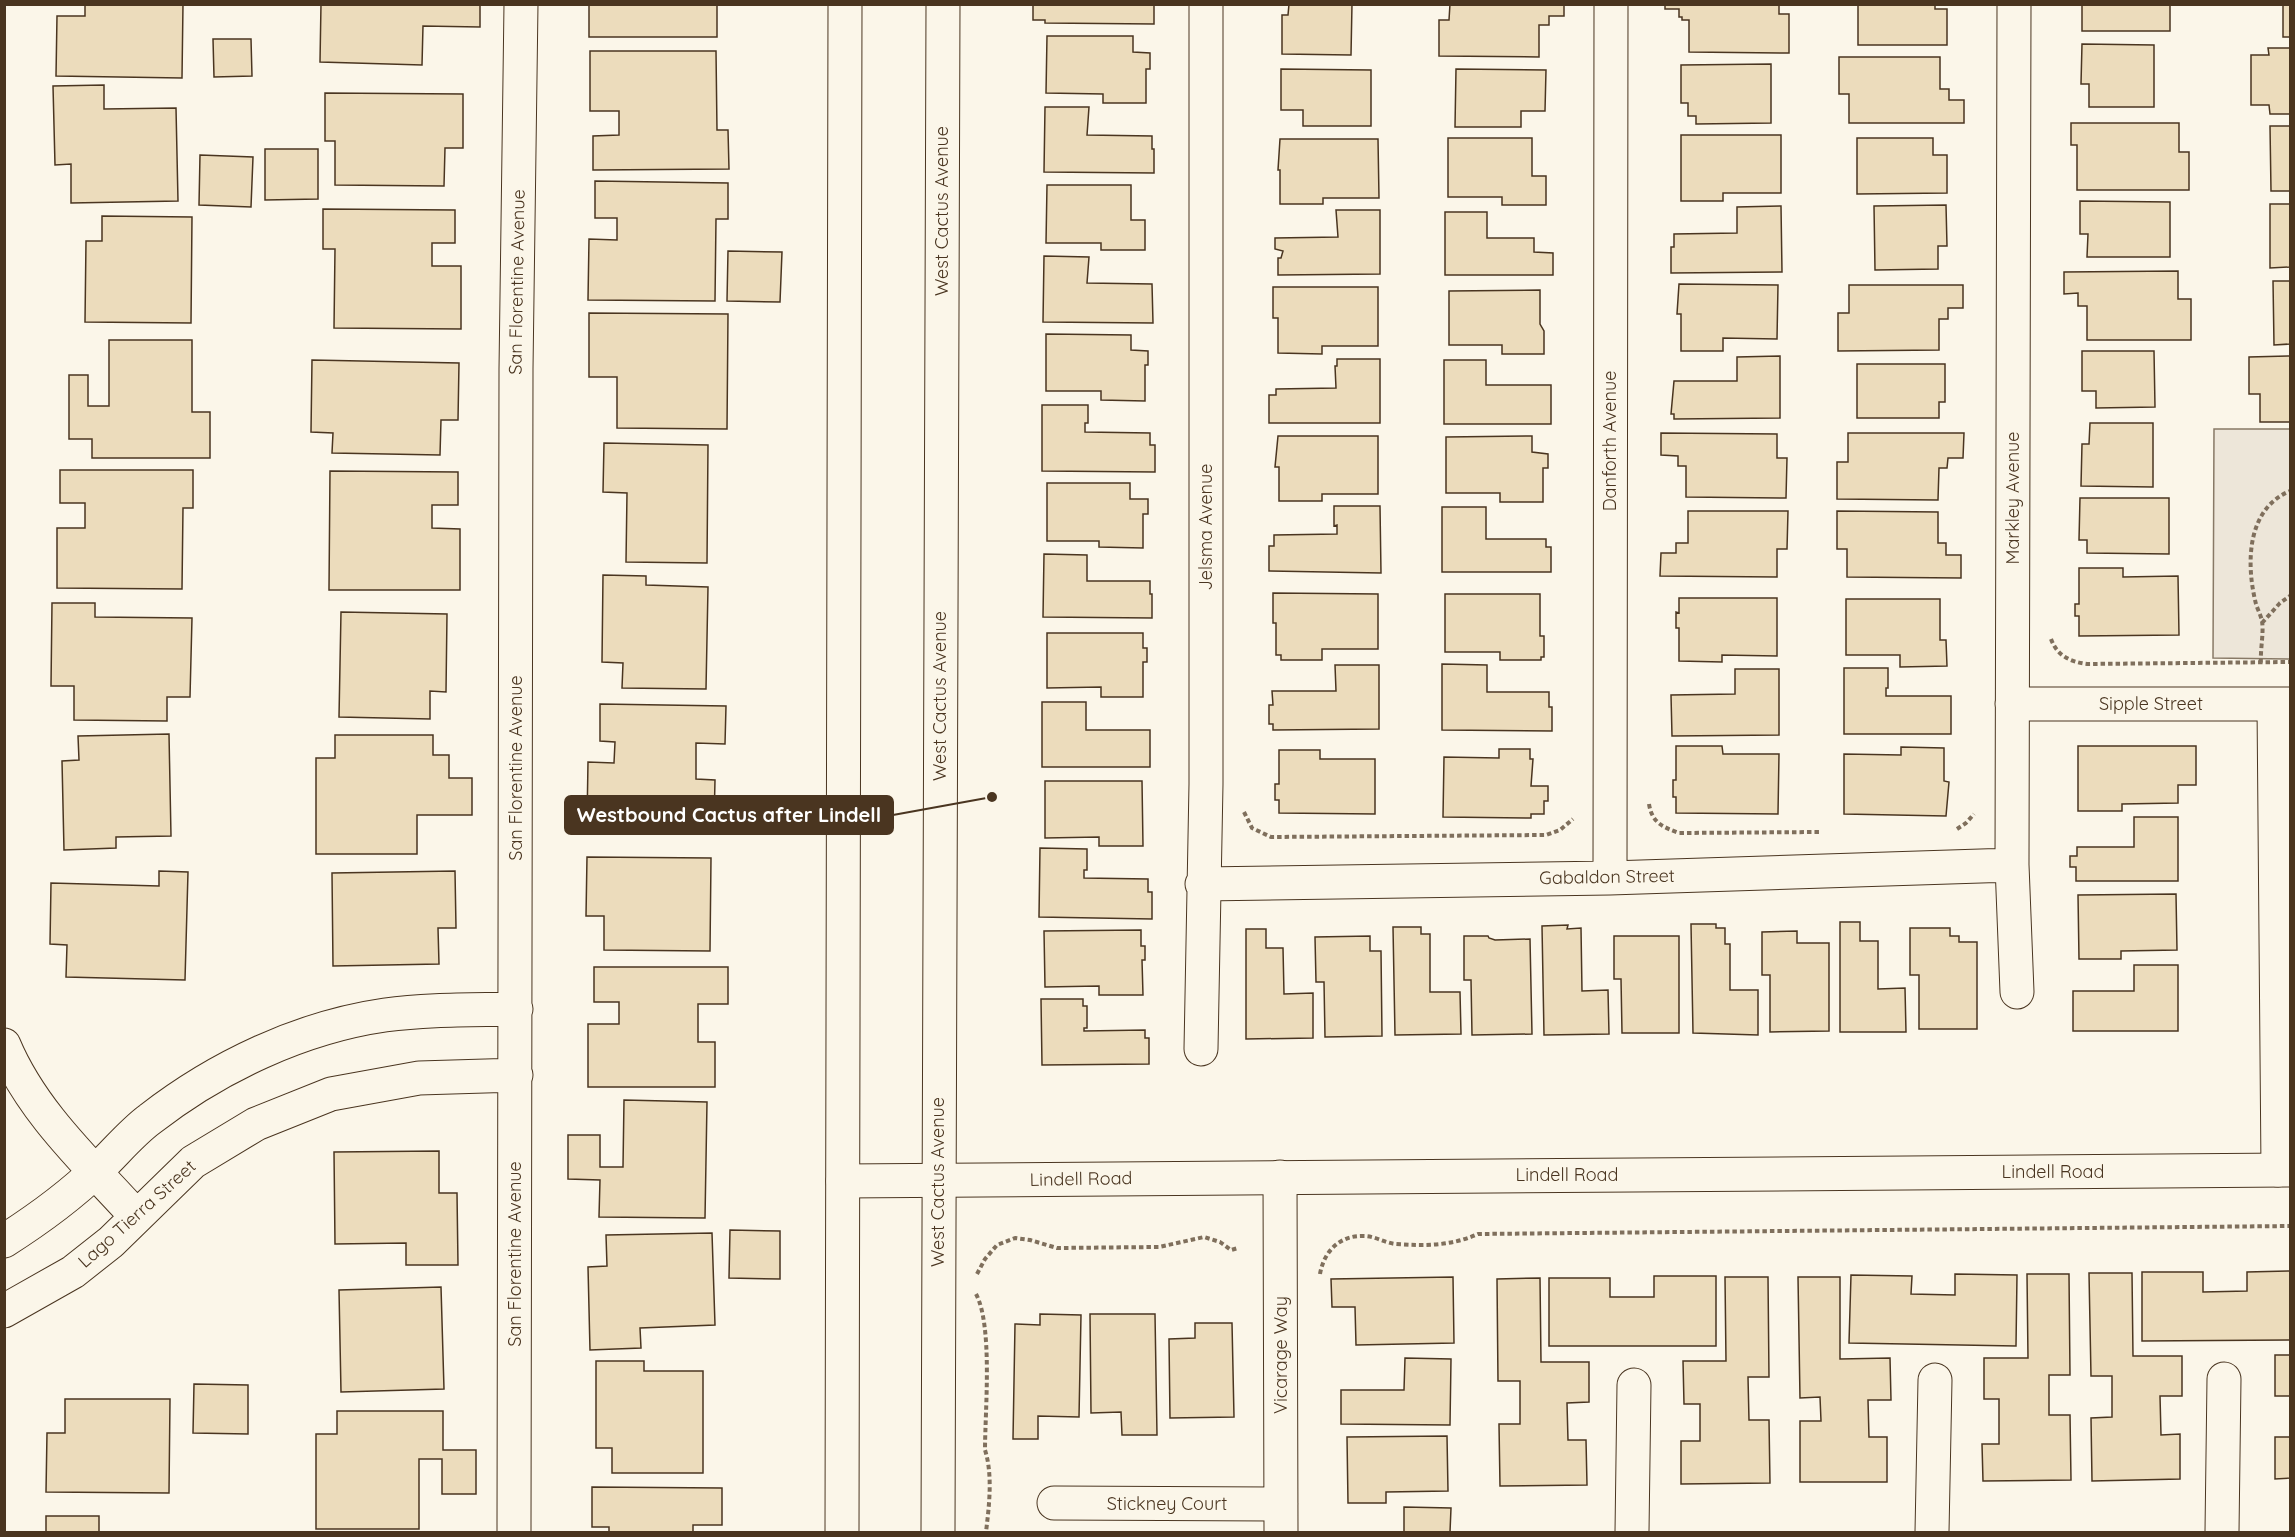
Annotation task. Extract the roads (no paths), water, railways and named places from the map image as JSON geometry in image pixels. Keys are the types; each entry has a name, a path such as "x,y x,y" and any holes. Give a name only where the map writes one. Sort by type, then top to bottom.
{"street":[{"name":"San Florentine Avenue","path":"514,1533 516,369 521,4"},
{"path":"842,1533 845,4"},
{"name":"West Cactus Avenue","path":"938,1533 943,4"},
{"name":"Jelsma Avenue","path":"1201,1049 1206,784 1206,4"},
{"name":"Danforth Avenue","path":"1610,878 1611,4"},
{"name":"Markley Avenue","path":"2013,4 2012,864 2017,992"},
{"name":"Sipple Street","path":"2012,704 2282,705"},
{"path":"2282,705 2284,1170"},
{"name":"Gabaldon Street","path":"1203,884 1610,878 2012,864"},
{"path":"4,1241 36,1221 96,1171 149,1120 193,1090 248,1059 315,1031 384,1016 440,1010 516,1009"},
{"path":"4,1045 12,1063 41,1110 136,1216"},
{"name":"Lago Tierra Street","path":"4,1311 73,1272 111,1242 193,1162 256,1124 331,1094 419,1078 516,1075"},
{"name":"Lindell Road","path":"843,1181 2284,1170"},
{"name":"Vicarage Way","path":"1280,1177 1281,1519"},
{"path":"2222,1533 2224,1379"},
{"path":"1932,1533 1935,1380"},
{"path":"1632,1533 1634,1385"},
{"name":"Stickney Court","path":"1053,1503 1281,1519"}],"place":[{"name":"Westbound Cactus after Lindell","path":"992,797"}]}
